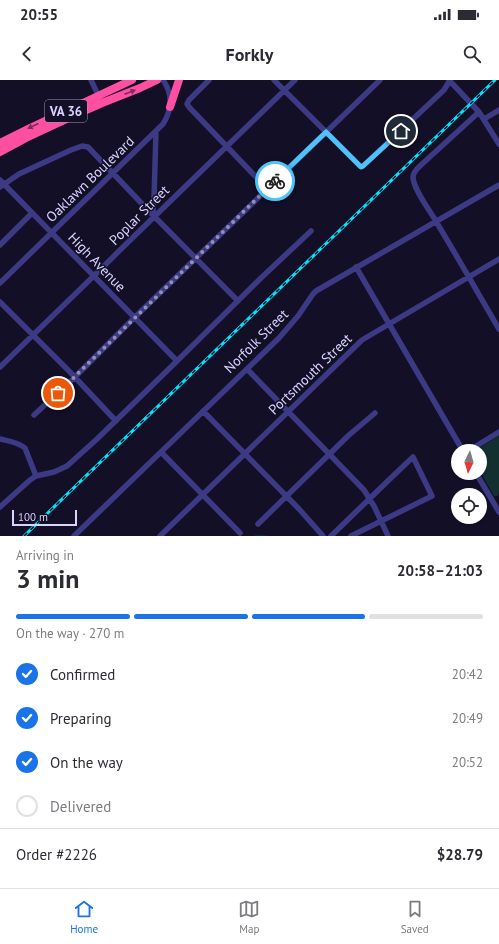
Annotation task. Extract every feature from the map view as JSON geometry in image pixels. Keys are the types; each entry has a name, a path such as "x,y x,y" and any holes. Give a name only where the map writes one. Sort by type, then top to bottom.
{"highway":[{"name":"VA 36","path":"0,152 100,99 132,80"},
{"name":"VA 36","path":"0,143 30,128 100,99 140,88 157,80"},
{"path":"170,107 179,80"}],"street":[{"path":"91,80 100,99"},
{"path":"163,80 170,95 170,107"},
{"path":"209,80 189,100 189,107 267,189"},
{"path":"274,80 360,166 363,166 444,90 450,80 479,112 499,144"},
{"name":"Poplar Street","path":"0,366 295,80"},
{"path":"34,416 380,80"},
{"name":"Oaklawn Boulevard","path":"0,283 156,131 166,120 170,107"},
{"path":"484,119 499,110"},
{"path":"479,112 415,172 413,178 419,193 499,329"},
{"path":"154,216 156,131"},
{"path":"1,184 71,150 82,146 88,147 238,300"},
{"name":"High Avenue","path":"1,184 52,233 177,361"},
{"name":"Norfolk Street","path":"76,535 292,325 316,291 499,185"},
{"path":"0,245 32,213"},
{"path":"0,507 36,476 54,472 67,466 116,421 238,300 311,231"},
{"name":"Portsmouth Street","path":"160,536 359,342 499,259"},
{"path":"356,267 460,444"},
{"path":"0,302 75,377 116,421"},
{"path":"247,369 370,498 388,536"},
{"path":"203,411 323,536"},
{"path":"258,524 329,454 375,413"},
{"path":"479,444 499,432"},
{"path":"0,439 14,442 25,448 36,476"},
{"path":"161,452 240,533"},
{"path":"331,536 413,457 432,496 351,536"},
{"path":"480,480 499,512"},
{"path":"493,501 499,496"}],"green space":[{"path":"499,436 499,494 497,496 494,496 485,480 487,480 487,444 486,444"}],"waterway":[{"path":"255,535 267,536"}],"railway":[{"path":"24,536 495,80"}],"way so far":[{"path":"58,393 275,181"}],"route":[{"path":"275,181 326,132 361,167 401,131"}]}
